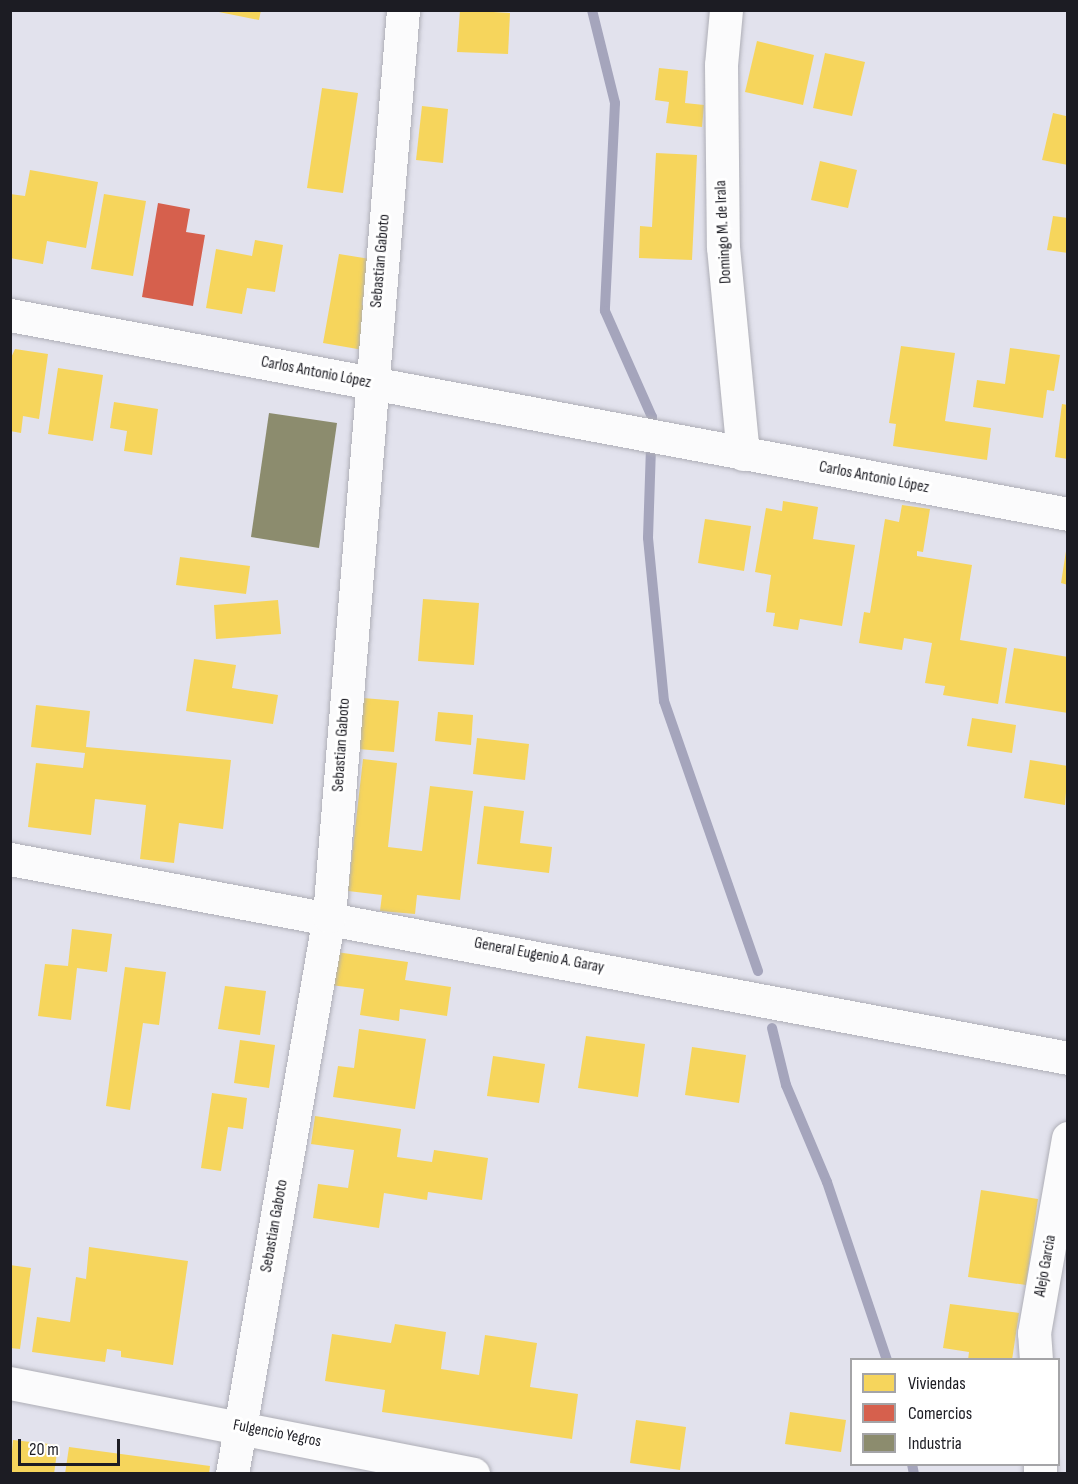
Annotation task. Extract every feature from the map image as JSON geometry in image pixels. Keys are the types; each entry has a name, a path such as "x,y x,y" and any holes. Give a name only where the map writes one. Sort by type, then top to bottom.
{"street":[{"name":"Sebastian Gaboto","path":"232,1473 329,916 370,384 403,10"},
{"name":"Domingo M. de Irala","path":"726,10 721,65 723,247 743,454"},
{"name":"Carlos Antonio López","path":"10,315 1068,514"},
{"name":"General Eugenio A. Garay","path":"10,859 329,916 1068,1058"},
{"name":"Alejo Garcia","path":"1036,1358 1035,1333 1068,1138"},
{"name":"Fulgencio Yegros","path":"10,1383 241,1426 473,1473"}],"building: Viviendas":[{"path":"209,10 261,10 259,20"},
{"path":"460,10 510,13 508,54 457,52"},
{"path":"757,41 814,55 803,105 745,92"},
{"path":"825,53 865,62 852,116 813,108"},
{"path":"659,68 688,71 685,103 704,105 702,127 666,123 669,102 655,100"},
{"path":"322,88 358,93 343,193 307,188"},
{"path":"422,106 448,109 443,163 416,160"},
{"path":"1068,112 1068,165 1042,160 1053,113 1066,116"},
{"path":"656,153 697,155 692,260 639,258 640,226 652,227"},
{"path":"820,161 857,170 848,208 811,200"},
{"path":"30,170 98,182 86,248 47,241 43,264 10,258 10,194 25,196"},
{"path":"104,194 146,201 133,276 91,269"},
{"path":"1053,216 1068,218 1068,253 1047,250"},
{"path":"255,240 283,245 275,292 247,288 242,314 206,308 216,249 252,256"},
{"path":"339,254 370,259 362,305 376,308 369,351 323,343"},
{"path":"901,346 955,353 945,421 991,428 987,460 893,446 896,424 889,423"},
{"path":"1010,348 1060,355 1054,391 1047,390 1043,418 973,407 977,380 1005,384"},
{"path":"15,349 48,354 39,419 23,416 21,433 10,431 10,360"},
{"path":"58,368 103,375 93,441 48,434"},
{"path":"114,402 158,409 152,455 124,451 127,431 110,428"},
{"path":"1062,404 1068,405 1068,459 1055,457"},
{"path":"783,501 818,507 813,539 855,545 842,626 800,619 798,630 773,626 775,613 766,612 771,575 755,572 766,508 782,511"},
{"path":"902,505 930,509 923,552 917,551 917,556 972,565 960,640 1007,648 998,704 943,695 945,686 925,683 932,643 904,638 902,650 859,643 864,612 870,613 885,519 899,522"},
{"path":"705,519 751,526 744,571 698,563"},
{"path":"1066,551 1068,551 1068,585 1061,583"},
{"path":"180,557 250,566 246,594 176,585"},
{"path":"423,599 479,603 474,665 418,661"},
{"path":"278,600 281,634 216,639 214,605"},
{"path":"1014,648 1068,657 1068,713 1005,703"},
{"path":"194,659 236,665 232,688 278,695 273,724 186,711"},
{"path":"363,698 399,701 394,752 358,749"},
{"path":"36,705 90,711 86,747 231,760 223,829 179,823 174,863 140,859 146,805 95,799 91,835 28,827 36,763 83,768 85,753 31,747"},
{"path":"438,712 473,715 471,745 435,741"},
{"path":"972,718 1016,725 1012,753 967,746"},
{"path":"477,738 529,744 525,780 473,774"},
{"path":"363,759 397,763 388,847 422,851 430,786 473,791 460,900 417,895 415,914 380,911 382,895 348,891"},
{"path":"1030,760 1068,766 1065,805 1024,798"},
{"path":"484,806 524,811 520,843 552,847 549,873 477,864"},
{"path":"72,929 112,934 107,972 77,968 71,1020 38,1016 45,964 68,966"},
{"path":"336,952 408,962 405,980 451,987 447,1016 400,1009 399,1021 360,1015 364,989 330,985"},
{"path":"125,967 166,972 159,1025 143,1023 130,1110 106,1106"},
{"path":"225,986 266,991 260,1035 218,1029"},
{"path":"359,1029 426,1039 415,1109 333,1097 338,1066 354,1068"},
{"path":"586,1036 645,1044 638,1097 578,1088"},
{"path":"240,1040 275,1045 269,1088 234,1083"},
{"path":"692,1047 746,1055 739,1103 685,1095"},
{"path":"493,1056 545,1064 539,1103 487,1096"},
{"path":"212,1093 247,1098 243,1129 228,1127 221,1171 201,1168"},
{"path":"315,1116 401,1129 397,1157 432,1162 434,1150 488,1158 482,1200 428,1192 427,1200 384,1193 379,1228 313,1218 318,1184 348,1188 354,1150 311,1144"},
{"path":"981,1190 1038,1199 1026,1285 968,1277"},
{"path":"89,1247 188,1261 173,1365 121,1357 121,1351 107,1349 105,1362 32,1352 37,1317 70,1322 76,1277 86,1279"},
{"path":"10,1265 31,1268 20,1349 10,1348"},
{"path":"950,1304 1019,1313 1012,1358 968,1358 969,1352 943,1348"},
{"path":"395,1324 446,1332 441,1369 479,1375 485,1335 537,1343 530,1387 578,1394 572,1439 382,1412 385,1390 325,1381 332,1334 391,1343"},
{"path":"790,1412 846,1420 841,1452 785,1444"},
{"path":"636,1420 686,1427 680,1470 630,1463"},
{"path":"13,1440 58,1445 54,1474 10,1474"},
{"path":"69,1447 210,1466 209,1474 65,1474"}],"building: Comercios":[{"path":"158,203 190,209 186,232 205,235 193,306 142,297"}],"building: Industria":[{"path":"269,413 337,423 319,548 251,537"}],"waterway":[{"path":"592,10 615,103 605,311 652,417 648,538 664,701 758,971"},
{"path":"772,1028 786,1085 827,1182 886,1358"},
{"path":"912,1466 914,1474"}]}
